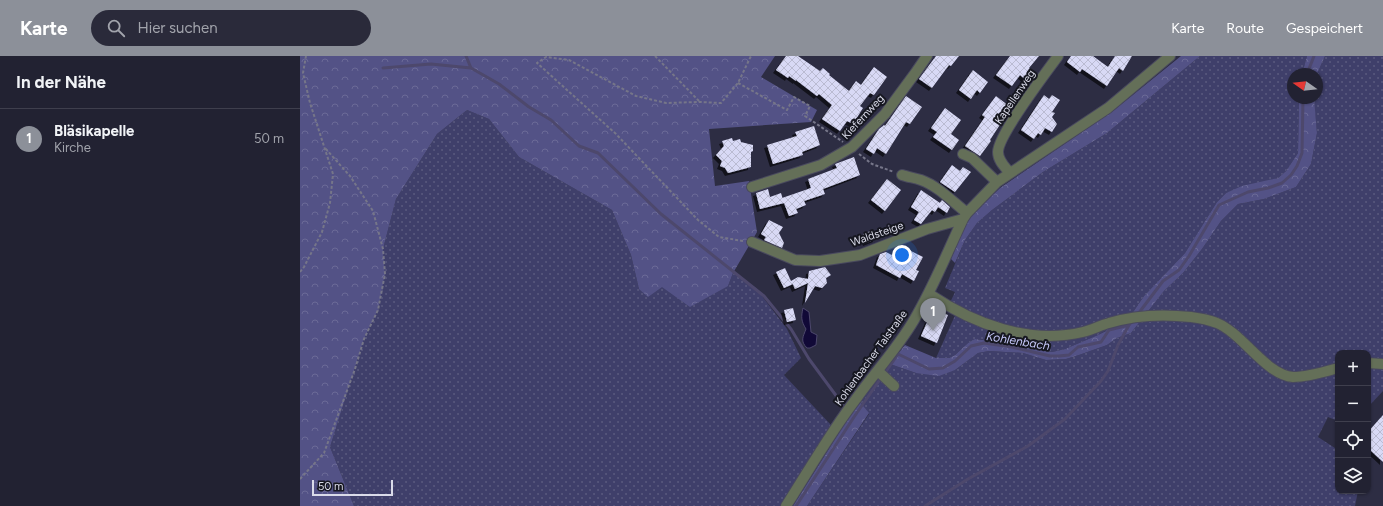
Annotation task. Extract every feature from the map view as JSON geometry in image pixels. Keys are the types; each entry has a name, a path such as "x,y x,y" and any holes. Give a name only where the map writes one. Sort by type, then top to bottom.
{"street":[{"name":"Kiefernweg","path":"752,187 821,165 852,147 884,114 927,56"},
{"name":"Kapellenweg","path":"1010,173 999,160 998,151 1007,128 1058,56"},
{"name":"Kohlenbacher Talstraße","path":"786,506 835,428 856,398 882,375 929,294 965,216 997,182 1108,108 1170,56"},
{"path":"963,154 972,158 997,182"},
{"path":"902,175 930,184 965,216"},
{"name":"Waldsteige","path":"752,242 796,260 820,261 860,255 965,216"},
{"path":"929,294 948,307 993,327 1040,336 1061,336 1129,318 1177,315 1198,318 1218,323 1235,334 1279,373 1293,377 1335,369"},
{"path":"1371,363 1383,364"},
{"path":"882,375 894,386"}],"path":[{"path":"300,272 322,232 330,203 333,174 302,73 306,56"},
{"path":"655,56 699,102"},
{"path":"751,56 738,83 721,103 666,103 636,96 570,60 546,57 537,63 616,134 698,220 719,237 752,242"},
{"path":"738,83 787,110 794,97 810,106 805,116 852,147 872,164 902,175"},
{"path":"300,478 324,453 355,369 364,339 378,310 385,274 383,249 373,211 350,176 325,148"}],"shaded area":[{"path":"1200,56 1307,56 1304,68 1287,68 1287,104 1299,104 1298,153 1286,171 1278,178 1226,193 1217,202 1185,253 1144,296 1129,318 1098,335 1065,349 1052,352 1023,345 976,339 968,343 955,355 949,358 936,358 957,311 948,307 955,292 945,288 965,240 977,223 1043,172 1107,133"},
{"path":"1325,56 1383,56 1383,391 1371,404 1371,350 1335,350 1335,420 1328,417 1318,437 1335,448 1335,494 1357,494 1355,506 807,506 869,414 859,401 890,364 916,373 955,370 978,353 989,351 1023,353 1046,360 1066,359 1107,345 1117,338 1131,333 1164,291 1183,273 1221,221 1238,204 1264,199 1296,187 1311,164 1317,133 1314,104 1323,104 1323,68 1320,68"},
{"path":"467,110 489,119 519,157 612,210 631,255 639,289 662,286 728,286 733,273 756,288 787,329 801,358 784,375 831,425 780,506 354,506 330,447 364,339 378,310 385,274 383,249 396,199 437,134"},
{"path":"803,308 809,312 811,332 817,335 816,345 810,348 805,346 803,341 806,329 802,319"}],"green space":[{"path":"300,56 775,56 761,77 817,110 811,122 709,129 715,186 749,181 757,232 733,273 728,286 690,307 662,287 648,297 639,289 631,255 612,210 519,157 489,119 467,110 437,134 396,199 383,249 385,274 378,310 364,339 330,447 354,506 300,506"},
{"path":"1181,56 1200,56 1107,133 1043,172 992,210 977,223 965,240 955,263 951,259 968,219 1000,188 1113,111"},
{"path":"1307,56 1325,56 1320,68 1304,68"},
{"path":"1299,104 1315,104 1317,133 1311,164 1296,187 1264,199 1238,204 1221,221 1183,273 1164,291 1131,333 1117,338 1107,345 1066,359 1046,360 1023,353 989,351 978,353 955,370 939,376 916,373 890,364 905,345 936,358 949,358 975,339 1023,345 1052,352 1065,349 1106,331 1109,323 1129,318 1144,296 1185,253 1217,202 1226,193 1242,186 1278,178 1286,171 1298,153"},
{"path":"859,401 869,413 807,506 793,506"}],"building":[{"path":"786,56 798,56 820,71 823,68 830,74 829,75 849,91 856,81 861,85 874,67 887,77 874,95 870,93 860,106 863,108 853,124 847,121 840,131 822,119 832,105 819,94 817,96 796,80 789,76 788,78 776,70"},
{"path":"936,56 959,56 951,66 949,65 932,88 919,79"},
{"path":"1010,56 1039,56 1029,68 1034,72 1027,81 1020,75 1012,86 996,75"},
{"path":"1071,56 1093,56 1108,67 1115,56 1132,56 1123,71 1119,68 1107,86 1082,69 1080,72 1067,62"},
{"path":"973,70 988,82 980,93 977,90 971,99 959,90"},
{"path":"1044,95 1049,99 1052,95 1060,100 1052,112 1055,113 1052,117 1057,124 1052,132 1045,128 1041,135 1038,133 1034,139 1021,130"},
{"path":"906,96 922,107 910,124 906,122 886,154 877,148 874,154 866,149 879,129 884,125 885,126"},
{"path":"996,96 1009,106 998,121 1001,123 990,140 991,141 980,156 965,146 985,117 982,115"},
{"path":"945,108 961,120 951,134 959,140 952,150 933,137 937,132 931,128"},
{"path":"814,126 820,145 802,152 803,155 773,164 767,145 797,136 795,132"},
{"path":"732,138 733,141 740,139 741,142 753,145 753,151 751,152 751,167 728,173 725,168 720,166 722,161 716,155 724,146 722,141"},
{"path":"854,157 860,175 823,189 825,194 804,201 806,205 796,209 798,213 789,216 782,198 811,188 808,179 837,168 835,164"},
{"path":"952,165 960,171 963,167 971,172 955,192 940,182"},
{"path":"887,179 901,190 885,211 871,200"},
{"path":"768,189 770,197 781,193 784,203 760,209 756,193"},
{"path":"921,190 940,203 942,200 950,207 947,213 938,207 935,212 932,210 921,224 914,220 919,212 911,207"},
{"path":"769,220 783,227 779,233 784,243 782,248 764,240 766,237 761,234"},
{"path":"873,230 876,239 866,243 863,234"},
{"path":"901,246 923,257 916,270 919,271 914,281 902,274 900,278 876,265 880,254 886,252 894,256"},
{"path":"825,267 831,275 826,278 827,283 822,288 815,286 805,303 808,283 795,289 793,284 784,288 776,272 785,268 791,281 798,277 808,279 809,271"},
{"path":"793,308 796,320 787,322 784,310"},
{"path":"936,310 948,315 937,343 921,336 928,320 931,321"},
{"path":"1383,415 1383,462 1371,451 1371,429"}],"waterway":[{"path":"466,56 471,68"},
{"name":"Kohlenbach","path":"1309,68 1314,56"},
{"path":"383,68 431,64 471,68 499,84 529,107 551,120 579,146 598,153 661,214 764,296 791,329 809,359 843,405"},
{"name":"Kohlenbach","path":"1138,314 1163,281 1179,270 1219,205 1248,192 1268,188 1282,183 1291,175 1297,166 1302,153 1303,104"},
{"name":"Kohlenbach","path":"885,373 898,354 929,369 943,368 955,361 971,346 984,343 1012,347 1050,356 1069,355 1078,347 1101,342 1109,330 1129,325 1132,321"},
{"path":"925,506 968,479 1028,446 1065,419 1101,381 1108,371 1118,345 1129,325"},
{"name":"Kohlenbach","path":"796,506 881,378"}],"place":[{"name":"Bläsikapelle","path":"933,331"}]}
